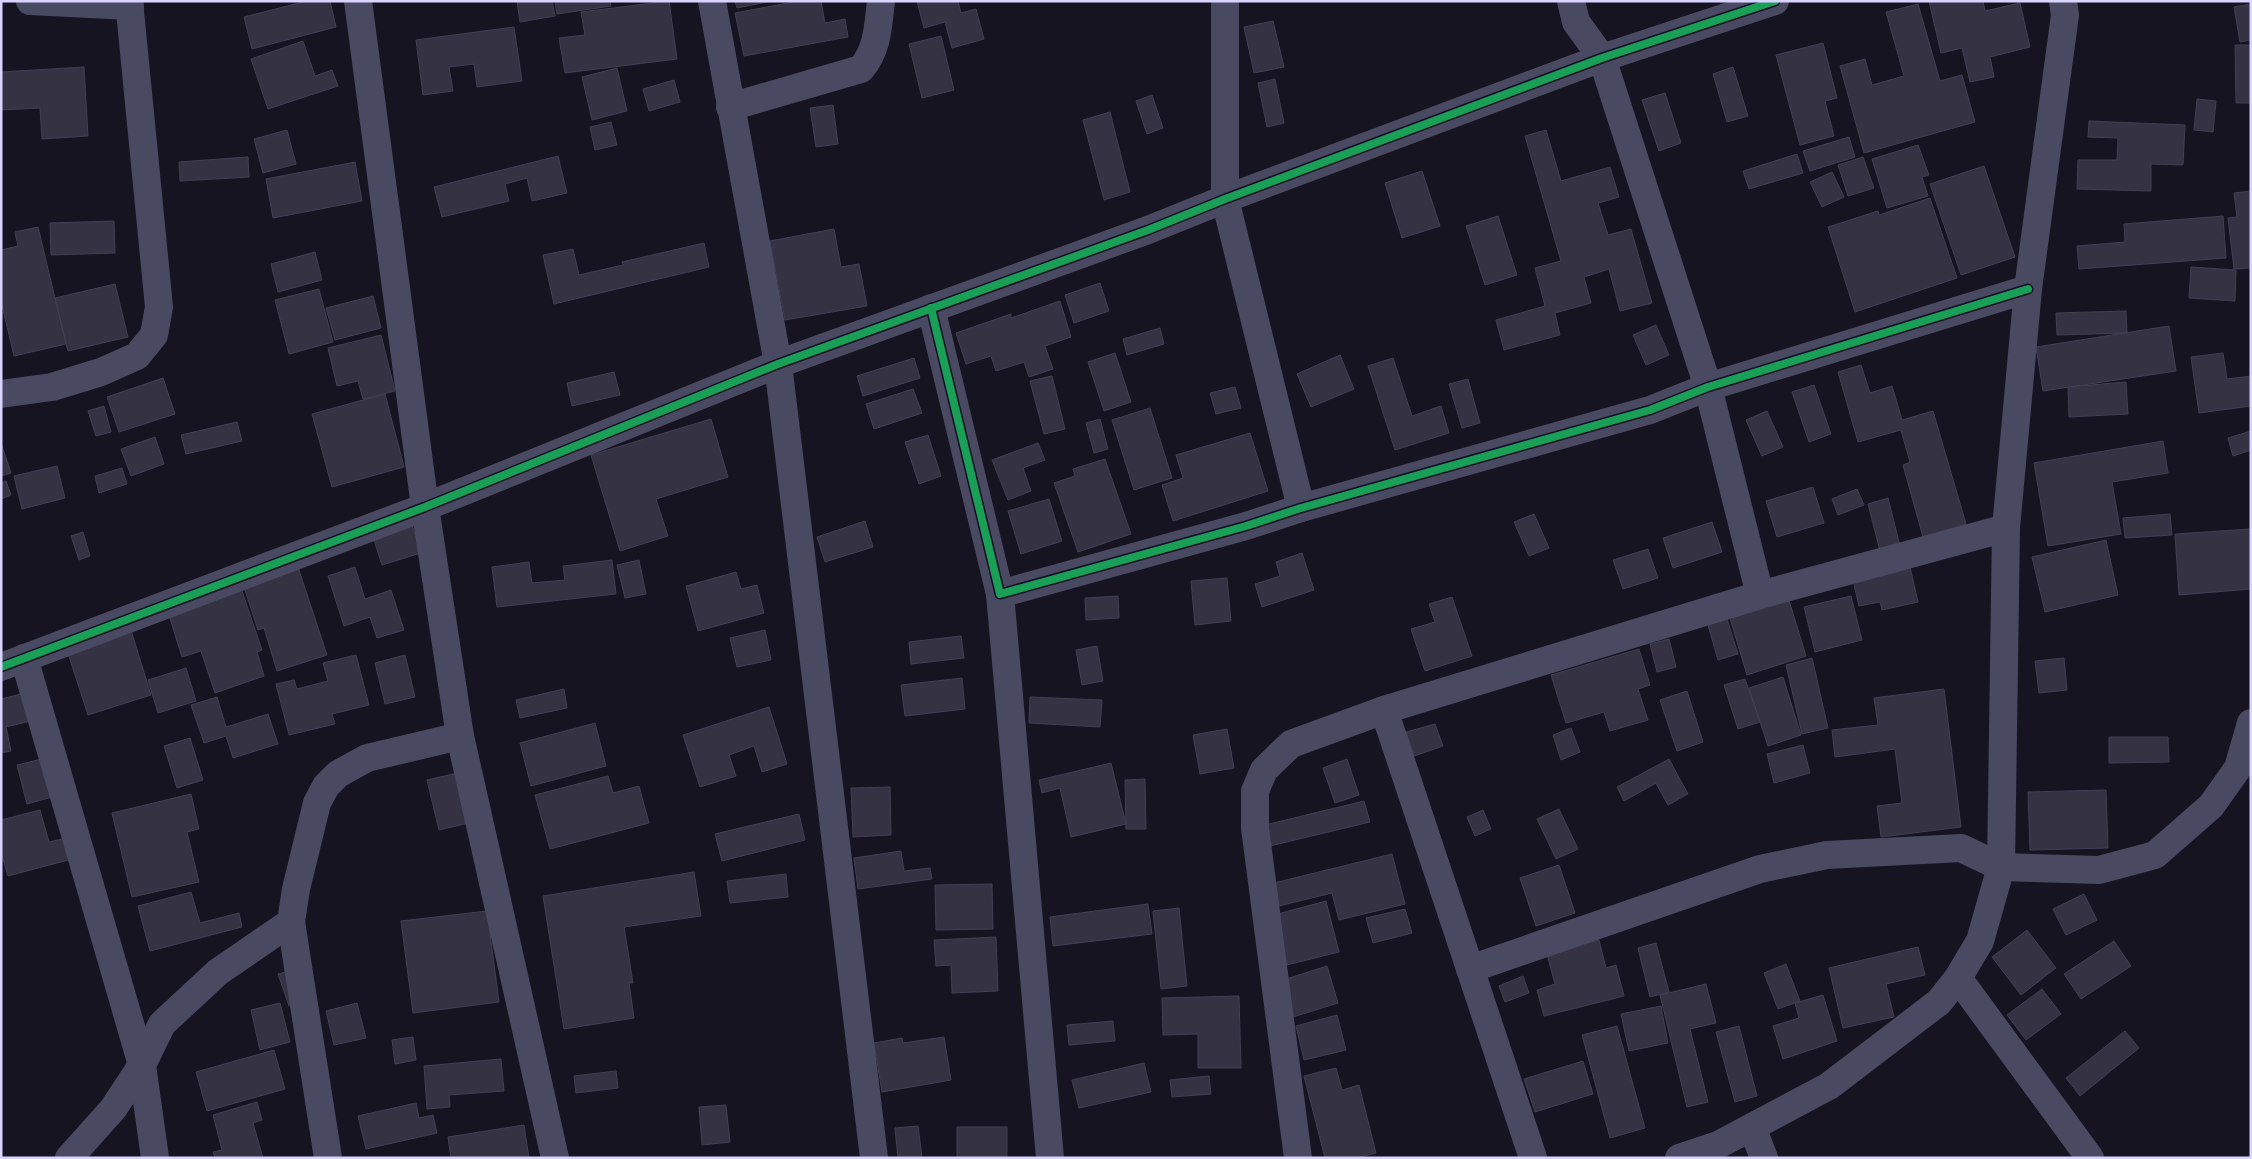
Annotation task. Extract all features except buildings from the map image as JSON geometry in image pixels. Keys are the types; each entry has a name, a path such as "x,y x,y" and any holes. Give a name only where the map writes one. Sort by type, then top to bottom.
{"street":[{"path":"1,394 52,387 101,372 137,356 154,336 159,307 130,4 30,1"},
{"path":"358,1 424,507 460,736 555,1158"},
{"path":"712,1 778,364 874,1158"},
{"path":"730,107 862,68 869,60 875,45 881,1"},
{"path":"1225,1 1225,199 1301,508"},
{"path":"1571,1 1576,22 1602,58 1708,387 1760,595"},
{"path":"155,1158 142,1065 13,663 424,507 778,364 1148,230 1225,199 1602,58 1775,1"},
{"path":"1679,1158 1718,1145 1830,1086 1939,1002 1958,978 1980,941 2001,867 2006,528 2028,289 2065,15 2063,1"},
{"path":"1000,594 1246,526 1301,508 1650,410 1708,387 2028,289"},
{"path":"931,308 1000,594 1050,1158"},
{"path":"1298,1158 1255,828 1255,791 1264,770 1291,744 1384,710 1760,595 2006,528"},
{"path":"1384,710 1533,1158"},
{"path":"1470,969 1760,869 1827,855 1961,848 2001,867 2100,870 2155,855 2211,806 2233,776 2238,768 2251,723"},
{"path":"328,1158 291,922 296,889 317,803 326,786 338,774 367,758 460,736"},
{"path":"69,1158 113,1109 142,1065 162,1024 218,972 291,922"},
{"path":"1958,978 2090,1158"},
{"path":"1752,1127 1764,1158"}],"cycle path":[{"path":"1,667 425,507 778,364 1148,230 1225,199 1602,58 1775,1"},
{"path":"931,308 1000,594 1246,526 1301,508 1650,410 1708,387 2028,289"}]}
